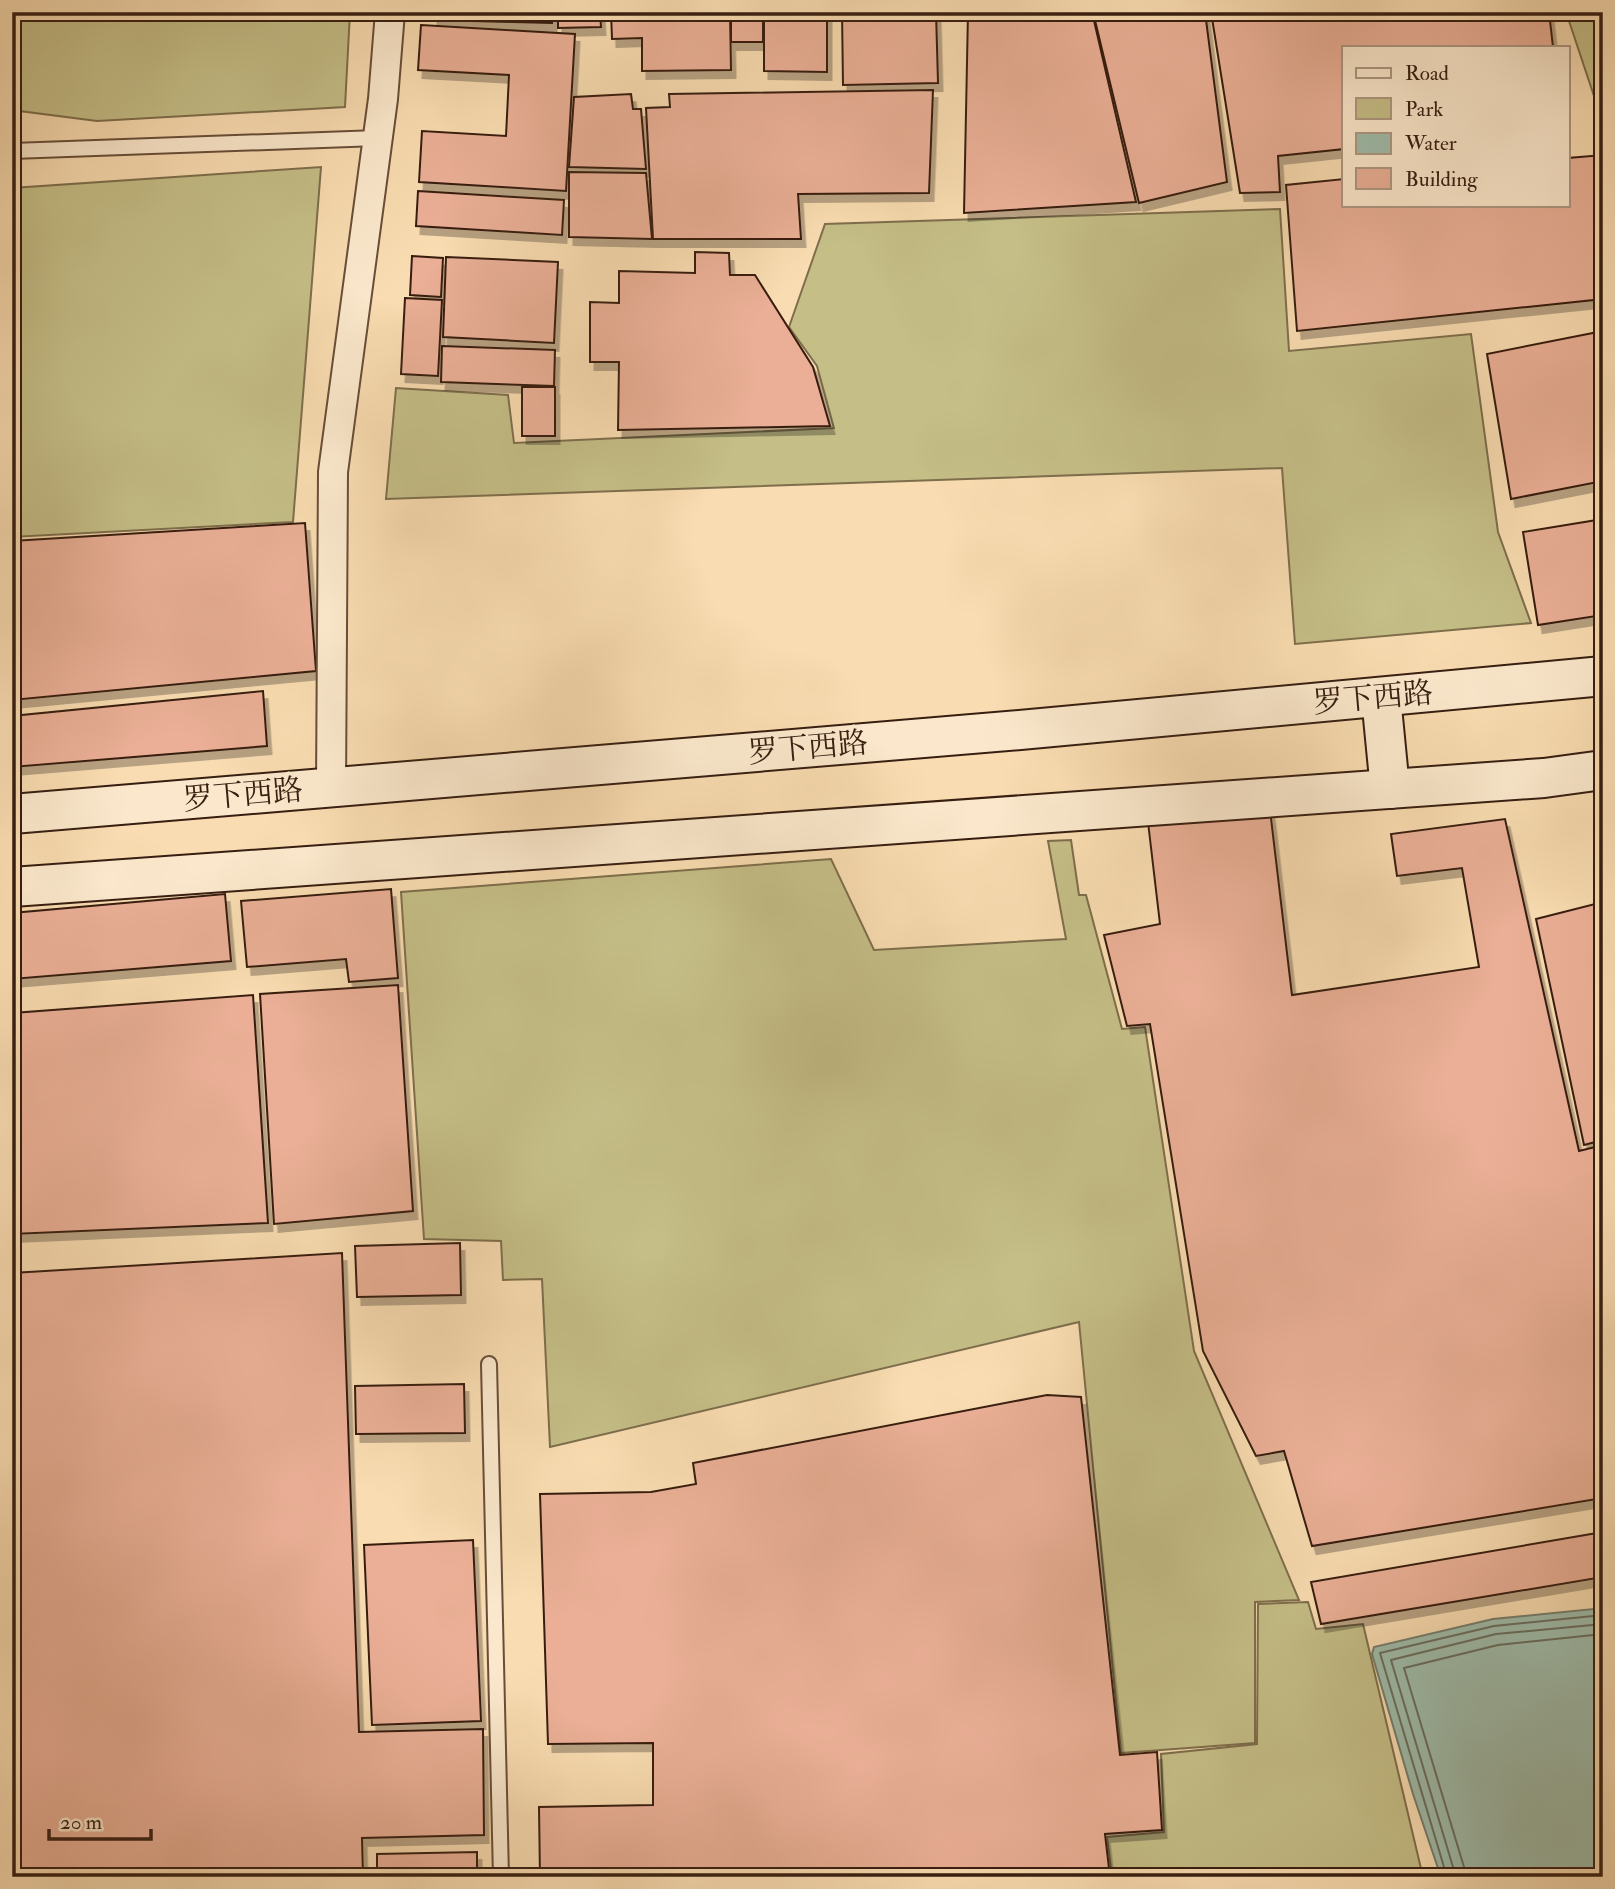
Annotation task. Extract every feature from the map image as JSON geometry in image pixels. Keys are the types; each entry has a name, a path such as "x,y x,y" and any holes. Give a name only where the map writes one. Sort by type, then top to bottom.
{"main road":[{"name":"罗下西路","path":"12,814 1603,676"},
{"path":"1381,697 1390,789"},
{"path":"12,887 1544,778 1603,770"}],"street":[{"path":"331,787 333,472 378,138 390,12"}],"lane":[{"path":"12,151 378,138"},
{"path":"489,1364 501,1877"}],"green space":[{"path":"12,12 350,12 345,107 97,121 12,110"},
{"path":"1566,12 1603,12 1603,115 1598,108"},
{"path":"321,167 293,522 12,537 12,188"},
{"path":"1280,209 1289,351 1471,334 1498,532 1531,623 1295,644 1282,468 386,499 396,388 508,395 514,443 834,428 817,366 789,327 825,224"},
{"path":"1071,840 1079,895 1086,895 1122,1029 1145,1027 1194,1351 1299,1600 1255,1602 1255,1743 1121,1753 1079,1322 550,1447 542,1279 503,1280 501,1241 424,1239 401,892 831,859 874,950 1066,939 1048,841"},
{"path":"1308,1602 1316,1629 1363,1624 1423,1877 1112,1877 1107,1837 1164,1832 1161,1754 1257,1744 1258,1604"}],"water":[{"path":"1603,1608 1603,1877 1441,1877 1413,1794 1372,1654 1374,1647 1493,1619"}],"building":[{"path":"433,12 552,12 552,23 433,20"},
{"path":"558,12 600,12 601,27 558,28"},
{"path":"611,12 730,12 731,70 642,71 642,38 612,39"},
{"path":"731,12 763,12 763,42 731,42"},
{"path":"764,12 827,12 827,72 764,71"},
{"path":"842,12 936,12 938,83 843,85"},
{"path":"968,12 1092,12 1136,202 964,213"},
{"path":"1093,12 1205,12 1227,182 1139,203"},
{"path":"1211,12 1549,12 1553,46 1342,46 1342,149 1278,156 1280,192 1240,193"},
{"path":"421,25 575,34 566,191 419,182 422,131 506,136 509,75 418,70"},
{"path":"933,90 929,193 798,194 801,239 653,239 646,108 670,107 669,94"},
{"path":"631,94 633,109 641,109 646,169 569,167 574,97"},
{"path":"1603,155 1603,299 1297,331 1286,185 1342,179 1342,206 1570,206 1570,158"},
{"path":"569,172 646,173 652,239 569,237"},
{"path":"418,191 564,200 562,235 416,226"},
{"path":"695,252 729,253 730,275 755,275 813,367 830,426 618,430 619,362 590,362 590,302 619,303 619,271 695,273"},
{"path":"412,256 443,258 441,297 410,295"},
{"path":"446,257 558,262 554,343 443,337"},
{"path":"405,298 442,300 438,376 401,374"},
{"path":"1603,331 1603,481 1511,499 1487,354"},
{"path":"442,346 555,350 554,386 441,382"},
{"path":"522,387 555,387 555,436 522,436"},
{"path":"1603,519 1603,615 1538,625 1523,532"},
{"path":"305,523 316,671 12,700 12,541"},
{"path":"263,691 267,746 12,767 12,716"},
{"path":"1270,810 1292,995 1479,967 1462,868 1397,876 1391,834 1505,819 1579,1151 1603,1145 1603,1498 1312,1546 1284,1451 1256,1456 1203,1351 1150,1024 1127,1026 1104,935 1160,924 1148,822"},
{"path":"391,889 398,978 349,982 346,959 247,967 241,901"},
{"path":"225,894 231,961 12,979 12,913"},
{"path":"1603,902 1603,1140 1584,1145 1536,919"},
{"path":"398,985 413,1211 274,1224 260,994"},
{"path":"253,995 268,1223 12,1234 12,1084 18,1084 13,1013"},
{"path":"460,1243 461,1295 357,1297 355,1246"},
{"path":"342,1253 359,1732 483,1729 484,1835 362,1838 363,1877 12,1877 12,1273"},
{"path":"464,1384 465,1433 356,1434 355,1386"},
{"path":"1047,1395 1081,1397 1120,1755 1157,1752 1162,1830 1105,1834 1110,1877 540,1877 539,1807 653,1805 653,1743 548,1744 540,1494 651,1492 696,1484 693,1463"},
{"path":"1603,1532 1603,1577 1321,1624 1311,1582"},
{"path":"473,1540 481,1721 372,1725 364,1545"},
{"path":"477,1852 477,1877 377,1877 377,1854"}]}
